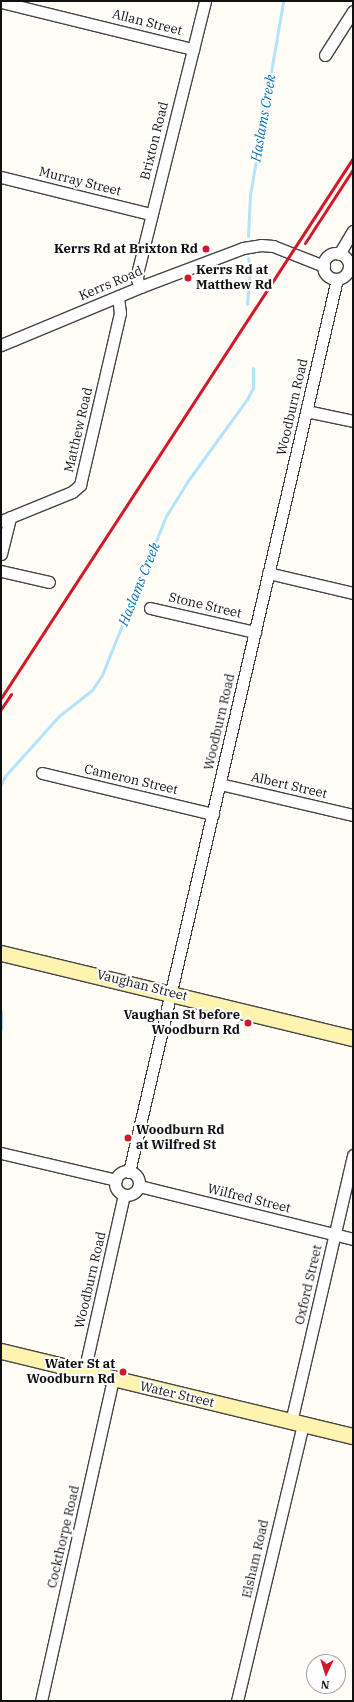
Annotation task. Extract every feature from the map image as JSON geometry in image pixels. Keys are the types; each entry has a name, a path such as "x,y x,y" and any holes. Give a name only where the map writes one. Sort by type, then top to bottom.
{"main road":[{"name":"Vaughan Street","path":"1,953 353,1038"},
{"name":"Water Street","path":"1,1351 353,1436"}],"street":[{"name":"Brixton Road","path":"140,287 137,279 138,270 204,1"},
{"name":"Allan Street","path":"1,2 193,49"},
{"path":"325,55 353,11"},
{"name":"Murray Street","path":"1,177 151,214"},
{"path":"339,254 353,231"},
{"name":"Kerrs Road","path":"1,345 140,287 249,246 280,248 324,266"},
{"path":"339,254 346,258 351,269 344,276 337,279 326,274 324,266 328,256 339,254"},
{"name":"Woodburn Road","path":"129,1172 172,994 337,279"},
{"name":"Matthew Road","path":"5,519 72,492 80,485 120,313 118,296"},
{"path":"306,411 353,421"},
{"path":"1,554 5,519"},
{"path":"1,571 49,582"},
{"path":"268,573 353,593"},
{"name":"Stone Street","path":"150,608 255,632"},
{"name":"Cameron Street","path":"42,773 213,814"},
{"name":"Albert Street","path":"220,784 353,815"},
{"path":"1,1153 116,1180"},
{"name":"Oxford Street","path":"297,1423 335,1234 353,1155"},
{"path":"129,1172 138,1178 139,1186 134,1194 124,1195 117,1189 116,1180 122,1173 129,1172"},
{"name":"Wilfred Street","path":"139,1186 353,1238"},
{"name":"Woodburn Road","path":"84,1372 124,1195"},
{"name":"Cockthorpe Road","path":"41,1701 113,1379"},
{"name":"Elsham Road","path":"237,1701 297,1423"}],"waterway":[{"name":"Haslams Creek","path":"248,236 250,195 283,1"},
{"name":"Haslams Creek","path":"247,304 250,270 248,258"},
{"name":"Haslams Creek","path":"1,784 5,776 59,716 92,690 102,675 166,516 187,482 247,399 253,388 253,368"},
{"path":"1,1011 1,1029"}],"railway":[{"path":"1,698 353,158"},
{"path":"305,243 353,169"},
{"path":"1,709 11,694"}],"place":[{"name":"Kerrs Rd at Brixton Rd","path":"206,249"},
{"name":"Kerrs Rd at Matthew Rd","path":"188,278"},
{"name":"Vaughan St before Woodburn Rd","path":"248,1023"},
{"name":"Woodburn Rd at Wilfred St","path":"128,1138"},
{"name":"Water St at Woodburn Rd","path":"123,1372"}]}
